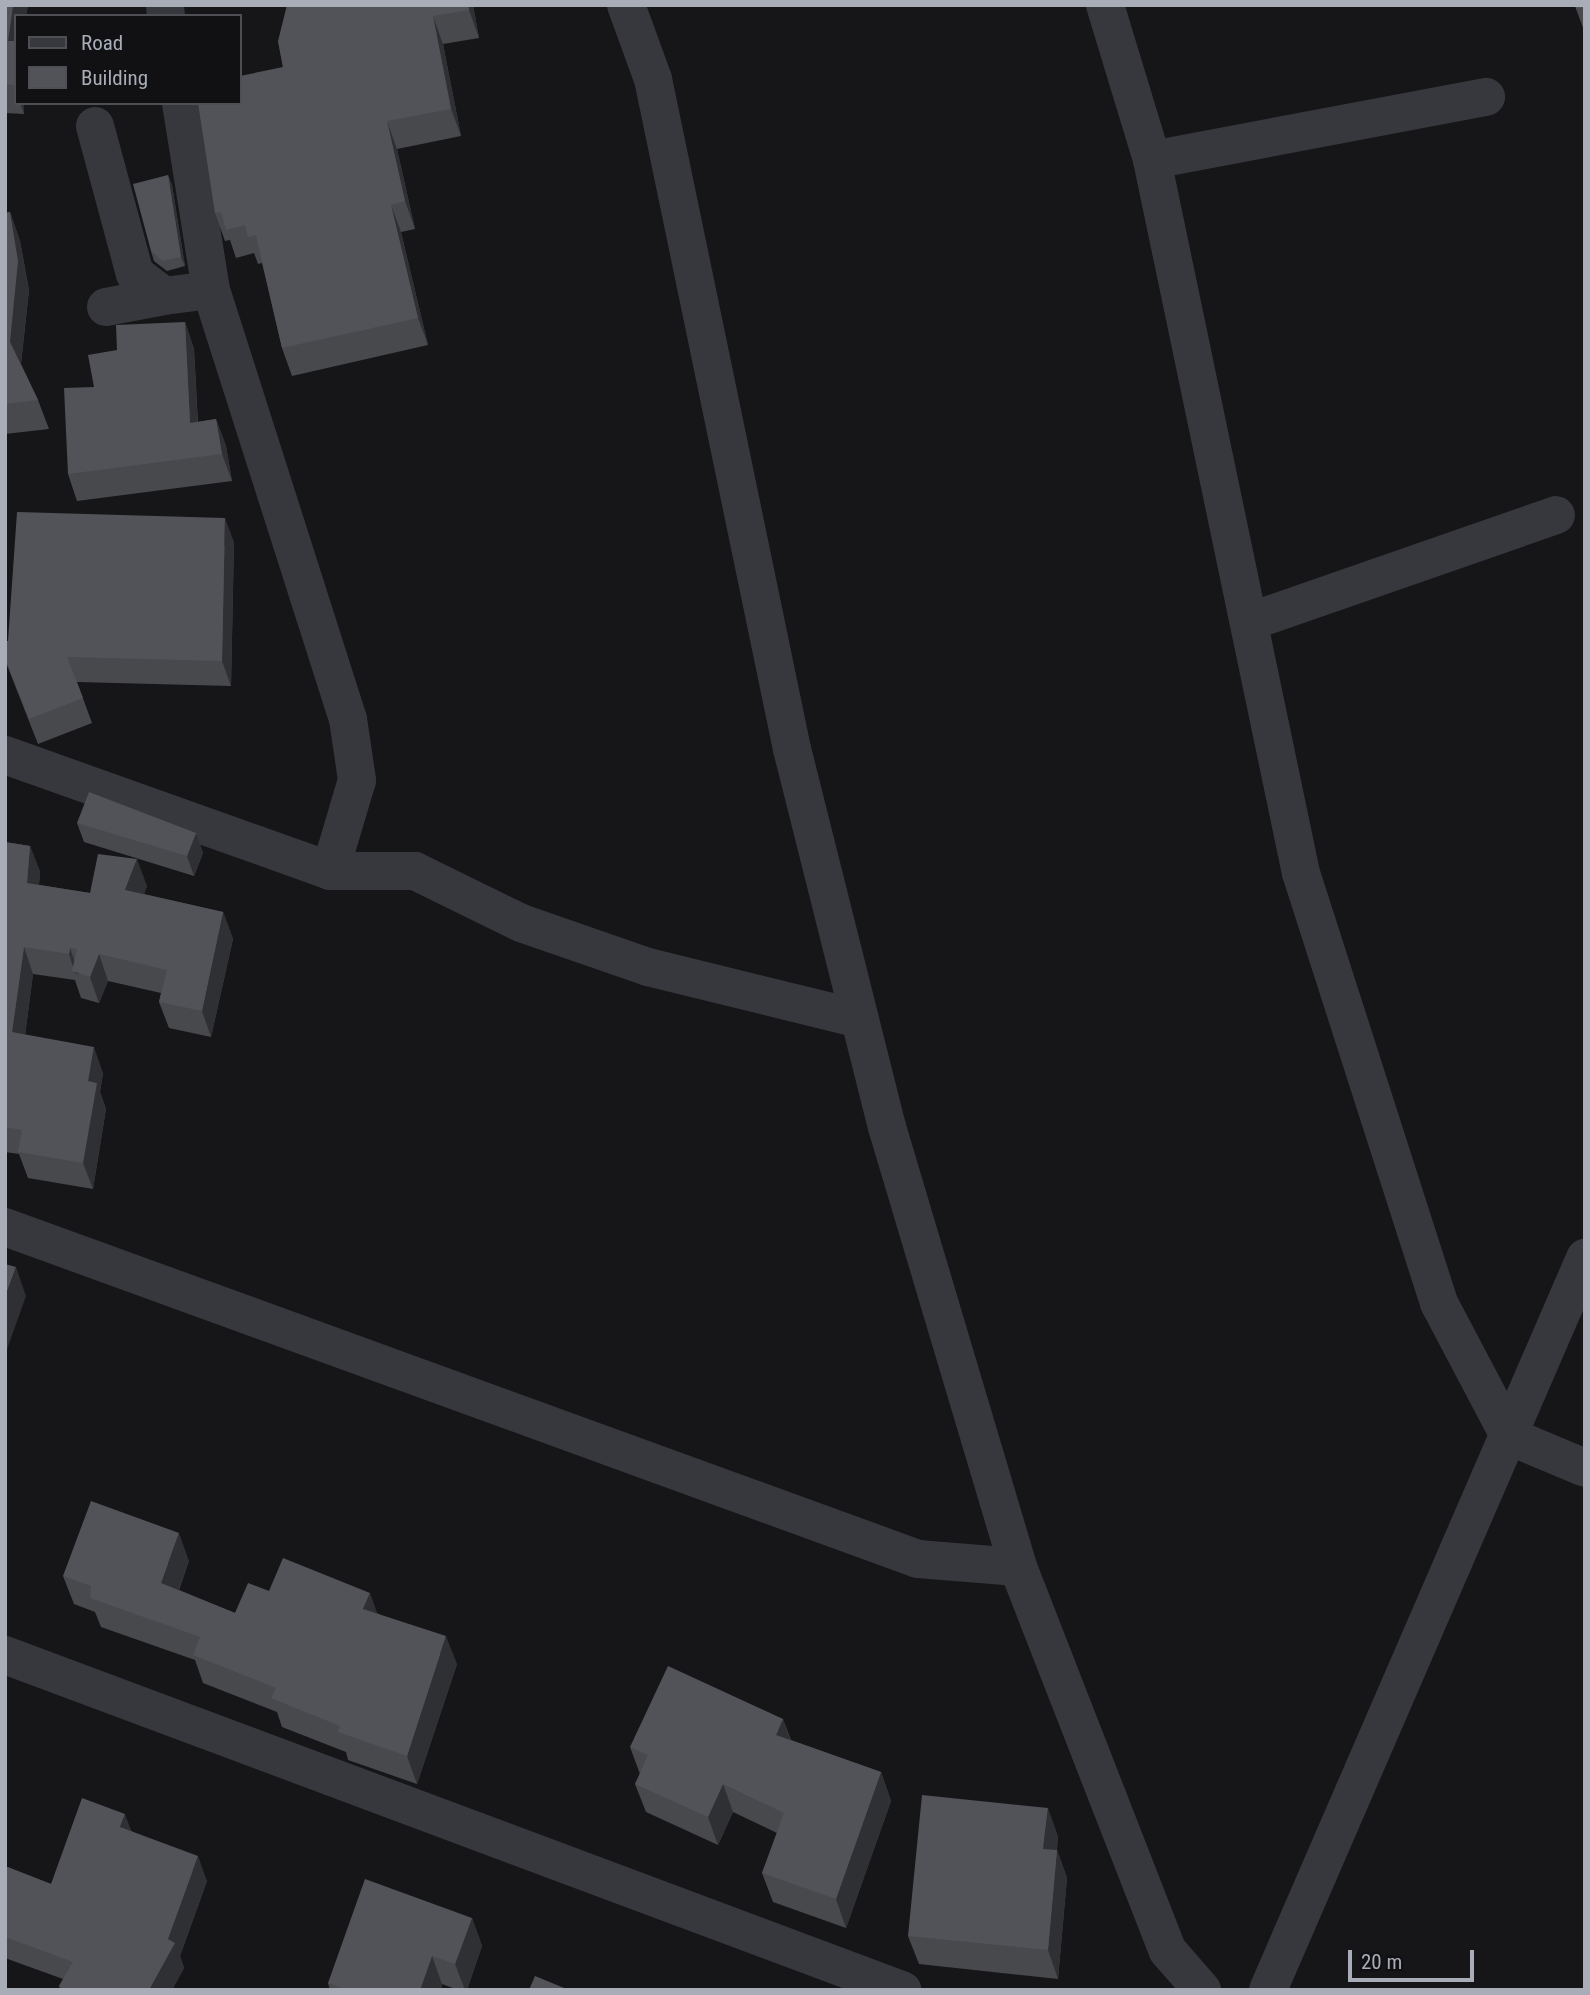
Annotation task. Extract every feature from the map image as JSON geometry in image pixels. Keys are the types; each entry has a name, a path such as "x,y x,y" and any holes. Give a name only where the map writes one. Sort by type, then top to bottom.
{"street":[{"path":"626,5 653,79 792,749 887,1127 1018,1567 1168,1951 1202,1990"},
{"path":"1105,5 1152,160 1301,873 1439,1303 1509,1436 1585,1468"},
{"path":"1152,160 1486,97"},
{"path":"181,105 211,290 348,719 357,779 330,871"},
{"path":"95,126 135,274 164,296"},
{"path":"106,307 211,290"},
{"path":"1249,622 1556,515"},
{"path":"5,755 330,871 415,871 522,923 648,967 860,1019"},
{"path":"5,1227 918,1559 1018,1567"},
{"path":"1268,1990 1585,1258"},
{"path":"5,1655 902,1990"}],"building":[{"path":"5,5 13,5 8,41 14,41 14,85 5,84"},
{"path":"287,5 468,5 469,10 433,16 451,109 387,121 405,201 391,205 418,318 282,348 256,235 248,237 245,225 226,230 221,212 215,213 198,105 242,105 242,76 283,67 278,41"},
{"path":"168,175 181,257 163,261 151,251 133,184"},
{"path":"10,212 18,261 10,342 38,400 5,404 5,213"},
{"path":"185,322 190,423 216,419 222,454 68,474 64,388 94,387 88,355 117,350 116,325"},
{"path":"17,512 225,518 222,661 67,657 83,698 29,719 5,658"},
{"path":"89,792 196,833 187,856 77,823"},
{"path":"5,842 30,846 27,883 90,893 98,854 137,859 125,890 223,912 202,1011 159,1002 167,970 99,954 90,977 72,971 77,949 70,948 69,954 24,947 12,1032 94,1047 88,1081 97,1083 83,1163 18,1152 22,1130 5,1127"},
{"path":"5,1264 16,1267 5,1297"},
{"path":"91,1501 179,1533 161,1583 235,1613 248,1583 269,1591 283,1558 370,1593 363,1609 446,1636 407,1756 338,1732 340,1726 271,1698 276,1688 193,1655 200,1637 90,1598 91,1586 63,1576"},
{"path":"668,1666 783,1719 776,1735 881,1772 836,1899 762,1873 784,1813 723,1784 708,1817 635,1784 648,1755 630,1747"},
{"path":"922,1795 1048,1808 1043,1849 1057,1850 1048,1950 908,1936"},
{"path":"82,1798 125,1814 120,1827 198,1856 168,1939 175,1943 149,1990 65,1990 59,1986 73,1962 5,1937 5,1866 51,1884"},
{"path":"365,1879 472,1918 455,1964 432,1956 420,1990 347,1990 328,1983"},
{"path":"535,1976 569,1990 529,1990"}]}
